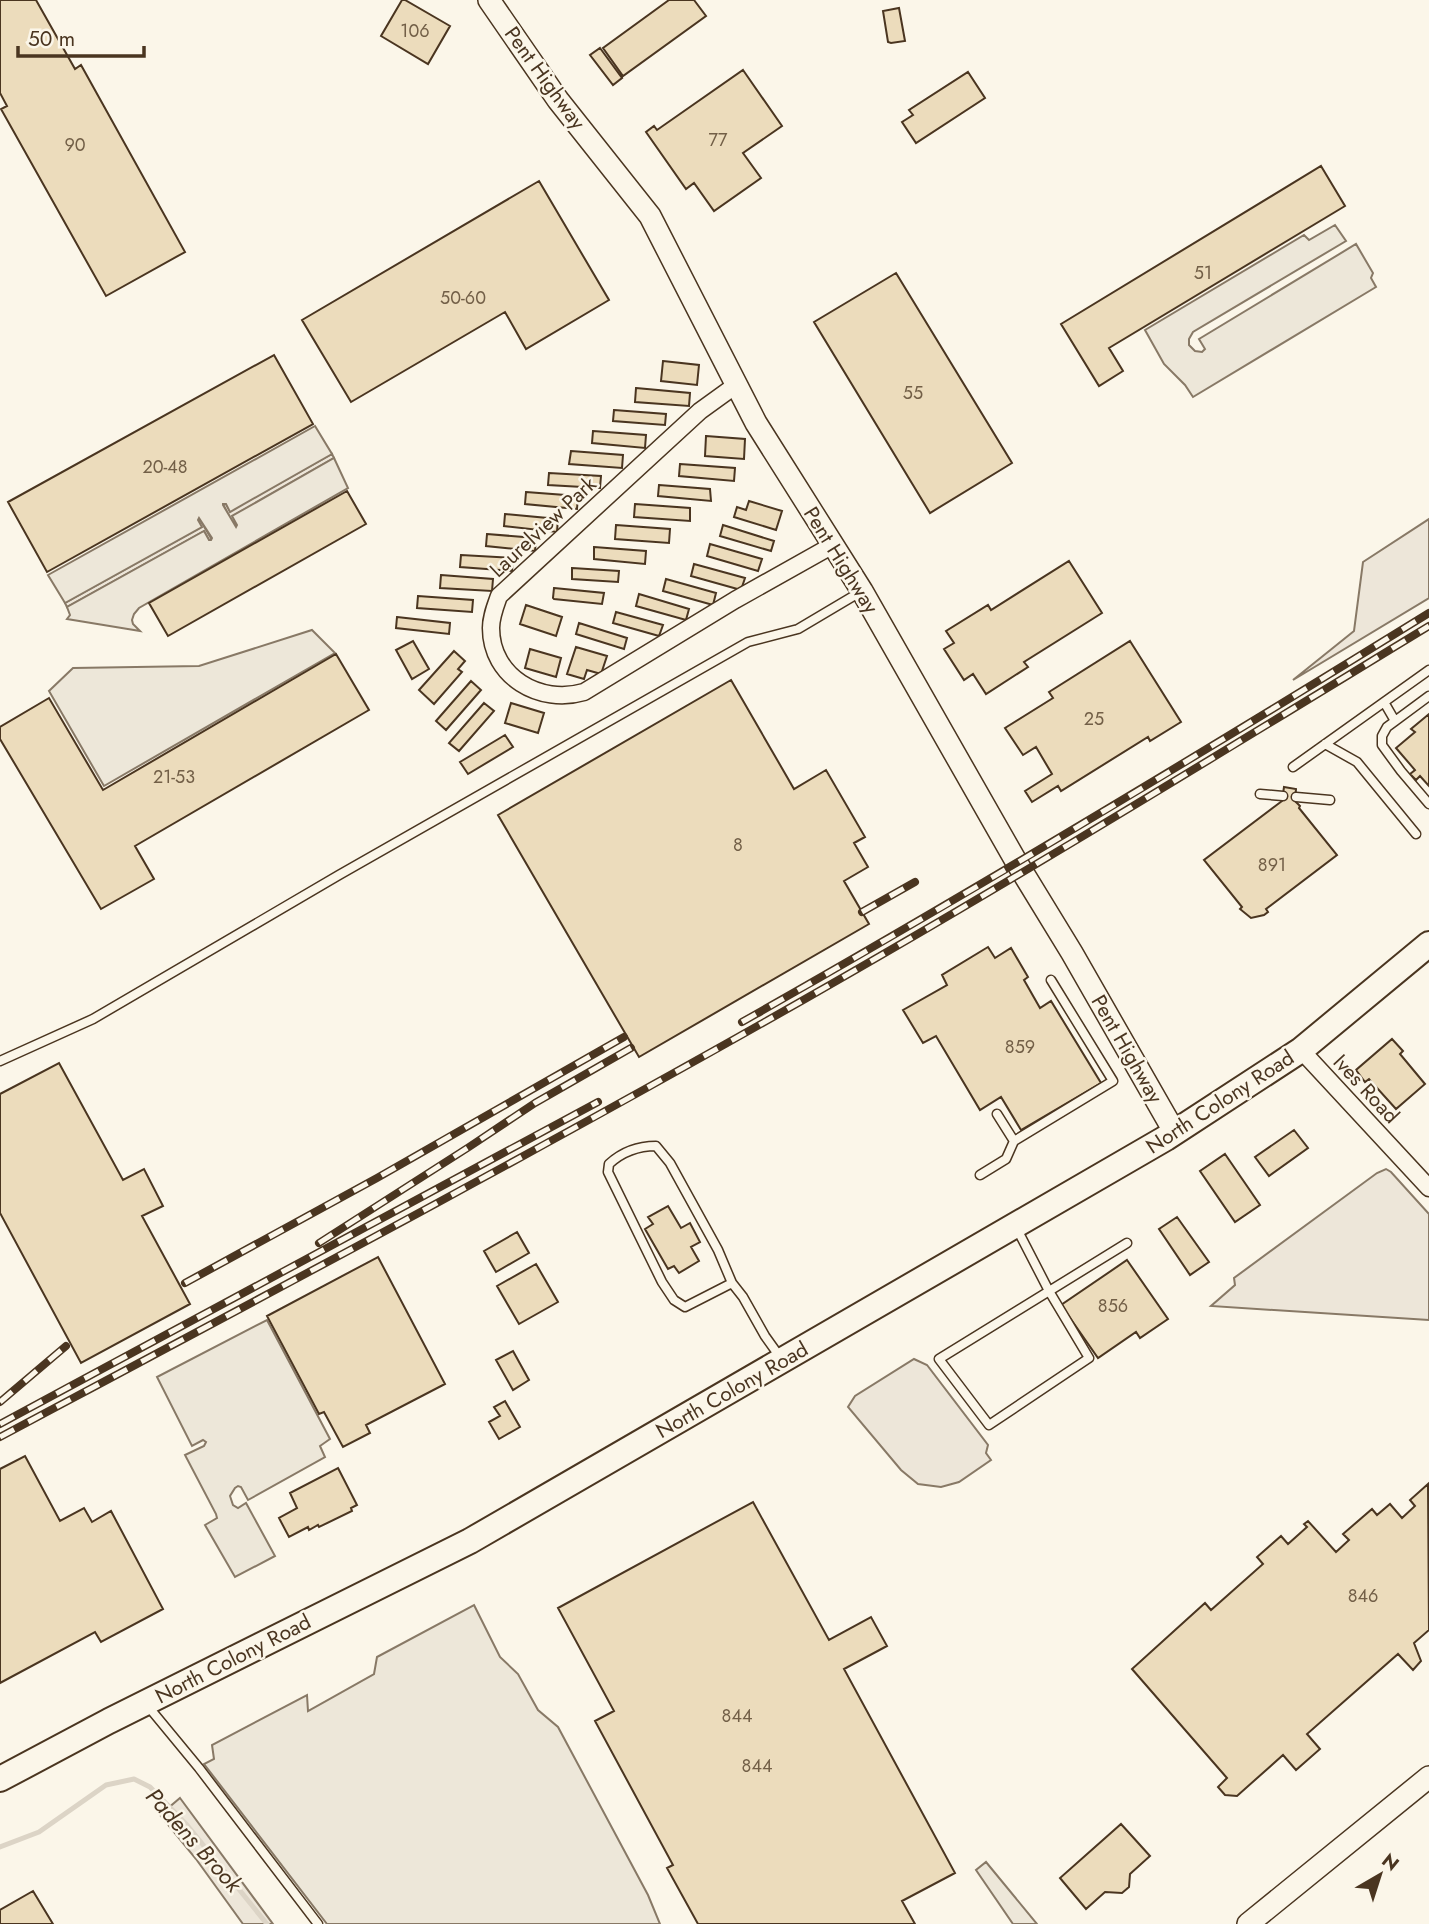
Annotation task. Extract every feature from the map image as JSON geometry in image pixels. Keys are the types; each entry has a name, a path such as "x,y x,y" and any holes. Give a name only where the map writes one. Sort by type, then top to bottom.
{"main road":[{"name":"North Colony Road","path":"0,1779 145,1703 470,1541 1175,1133 1301,1050 1429,944"}],"street":[{"name":"Pent Highway","path":"489,0 558,100 650,216 756,423 862,591 1175,1133"},
{"name":"Laurelview Park","path":"736,385 700,411 499,596 491,626 493,644 501,663 516,680 535,692 562,696 584,692 735,600 833,545"},
{"name":"Ives Road","path":"1301,1050 1429,1188"},
{"path":"1248,1924 1429,1777"}],"lane":[{"path":"0,1061 93,1019 748,642 798,629 862,591"},
{"path":"1293,767 1429,670"},
{"path":"1429,696 1387,727 1382,736 1382,745 1429,804"},
{"path":"1384,702 1395,721"},
{"path":"1325,744 1357,762 1416,834"},
{"path":"1260,794 1283,796"},
{"path":"1296,797 1330,800"},
{"path":"980,1175 1006,1159 1014,1141 1113,1081 1051,981"},
{"path":"997,1114 1014,1141"},
{"path":"732,1283 685,1307 674,1300 662,1282 608,1172 609,1164 615,1158 642,1146 656,1146 670,1163 718,1250 732,1283 782,1360"},
{"path":"1016,1225 1049,1290 1089,1357 989,1425 939,1359 1049,1290 1127,1244"},
{"path":"145,1703 318,1924"}],"shaded area":[{"path":"1335,225 1346,241 1193,332 1189,345 1195,351 1202,352 1205,349 1199,339 1356,244 1373,273 1371,278 1376,287 1193,397 1164,364 1145,330 1304,235 1309,240"},
{"path":"315,426 332,454 230,512 226,504 223,505 236,527 232,516 334,458 348,488 139,608 132,620 140,631 67,619 70,615 67,607 204,531 209,540 212,538 199,518 202,527 65,603 48,575"},
{"path":"332,454 334,458 233,516 237,525 234,526 223,504 226,504 230,511"},
{"path":"199,518 212,540 209,540 204,531 67,607 65,603 201,527"},
{"path":"1429,519 1429,598 1293,680 1354,631 1363,562"},
{"path":"312,630 335,653 104,786 49,691 73,668 199,666"},
{"path":"1386,1169 1429,1214 1429,1320 1211,1306 1235,1285 1234,1278"},
{"path":"267,1320 330,1439 320,1446 325,1457 248,1500 241,1487 235,1488 230,1496 233,1505 238,1508 246,1503 275,1556 235,1577 205,1525 217,1518 216,1514 185,1455 204,1446 206,1442 203,1440 192,1446 157,1377"},
{"path":"914,1359 927,1365 988,1445 986,1453 991,1460 959,1482 941,1487 918,1484 901,1470 848,1407 855,1396"},
{"path":"474,1605 500,1657 518,1674 538,1710 558,1727 648,1895 660,1924 327,1924 204,1764 214,1759 212,1745 307,1695 308,1711 374,1674 377,1657"},
{"path":"180,1798 273,1924 243,1924 160,1815"},
{"path":"986,1862 1037,1924 1013,1924 976,1870"}],"building":[{"path":"0,0 36,0 75,69 81,65 185,252 106,296 1,109 7,106 0,93"},
{"path":"402,0 450,26 428,64 381,36"},
{"path":"669,0 694,0 706,16 623,76 603,48"},
{"path":"899,8 905,41 891,43 888,42 883,11"},
{"path":"600,48 622,78 613,85 590,55"},
{"path":"743,70 782,126 743,153 761,178 714,211 694,183 686,189 646,132 654,126 657,130"},
{"path":"968,72 985,98 916,143 902,122 913,115 909,110"},
{"path":"1321,166 1345,206 1109,348 1123,371 1099,386 1061,324"},
{"path":"539,181 609,300 526,349 505,312 351,402 302,320"},
{"path":"896,273 1012,463 930,513 814,322"},
{"path":"274,355 313,424 47,572 8,502"},
{"path":"663,361 699,365 697,385 661,381"},
{"path":"636,388 690,393 689,406 635,402"},
{"path":"614,410 666,414 665,425 613,421"},
{"path":"593,431 646,435 645,448 592,443"},
{"path":"706,436 745,439 744,459 705,456"},
{"path":"571,451 623,455 622,468 569,464"},
{"path":"680,464 735,468 734,481 679,476"},
{"path":"549,473 601,476 600,488 548,485"},
{"path":"659,485 710,489 711,501 658,496"},
{"path":"347,491 366,524 168,636 149,603"},
{"path":"526,492 578,496 577,509 525,504"},
{"path":"749,501 782,511 776,530 734,517 737,507 746,510"},
{"path":"635,504 690,508 690,521 634,517"},
{"path":"505,514 558,519 557,532 504,526"},
{"path":"616,525 670,529 669,543 615,539"},
{"path":"723,525 774,541 771,551 720,536"},
{"path":"487,534 536,538 535,551 486,546"},
{"path":"710,544 762,559 758,571 707,556"},
{"path":"594,547 646,551 645,564 594,559"},
{"path":"461,555 513,558 512,571 460,567"},
{"path":"1069,561 1102,613 1024,662 1028,667 986,694 973,674 964,680 944,649 954,643 946,631 988,605 991,610"},
{"path":"694,564 745,578 741,590 691,576"},
{"path":"572,568 619,571 618,582 572,579"},
{"path":"441,575 493,579 492,591 440,588"},
{"path":"666,579 716,593 713,605 663,591"},
{"path":"554,588 604,593 602,604 554,599"},
{"path":"639,594 689,609 686,620 636,606"},
{"path":"418,596 473,600 472,612 417,608"},
{"path":"526,605 562,617 556,636 520,624"},
{"path":"616,612 663,625 659,636 613,623"},
{"path":"397,617 450,623 449,634 396,628"},
{"path":"579,623 627,638 624,649 576,634"},
{"path":"413,641 429,669 412,679 396,650"},
{"path":"1130,641 1181,722 1150,741 1148,737 1061,791 1058,786 1032,802 1025,791 1052,774 1036,747 1023,755 1005,728 1053,698 1049,692"},
{"path":"576,647 607,656 601,674 587,670 584,679 567,674"},
{"path":"530,649 561,658 556,677 525,668"},
{"path":"454,651 465,661 458,669 462,672 434,704 419,690"},
{"path":"336,654 369,710 135,846 154,879 101,909 0,739 0,727 49,698 103,790"},
{"path":"731,680 794,789 826,770 865,837 854,843 868,867 844,881 869,924 639,1057 498,815"},
{"path":"471,681 481,690 446,730 436,721"},
{"path":"484,703 494,711 459,751 449,743"},
{"path":"511,703 544,713 538,733 505,723"},
{"path":"1429,714 1429,786 1420,776 1416,780 1410,774 1415,770 1396,748 1415,732 1411,729"},
{"path":"505,735 513,747 468,774 460,762"},
{"path":"1284,787 1296,789 1295,801 1299,808 1337,855 1266,909 1268,912 1264,915 1251,918 1240,909 1242,907 1204,860 1282,801"},
{"path":"988,947 995,958 1011,948 1028,977 1024,980 1040,1008 1051,1001 1101,1083 1021,1130 1001,1097 980,1110 936,1036 923,1043 903,1010 947,985 942,975"},
{"path":"1392,1039 1403,1051 1400,1054 1425,1084 1396,1109 1369,1079 1365,1082 1356,1070"},
{"path":"59,1063 123,1180 144,1169 163,1206 142,1216 190,1304 81,1363 0,1213 0,1094"},
{"path":"1294,1130 1308,1148 1269,1176 1255,1157"},
{"path":"1225,1154 1260,1205 1235,1222 1200,1171"},
{"path":"668,1206 681,1228 690,1223 700,1242 691,1247 699,1261 679,1273 674,1266 668,1269 645,1229 653,1224 648,1217"},
{"path":"1177,1217 1209,1262 1190,1275 1159,1229"},
{"path":"517,1232 529,1253 496,1272 484,1251"},
{"path":"378,1257 445,1384 366,1425 370,1433 343,1447 324,1412 319,1414 267,1316"},
{"path":"1127,1260 1168,1319 1140,1338 1136,1332 1098,1358 1061,1305"},
{"path":"536,1264 558,1302 519,1324 497,1286"},
{"path":"513,1351 529,1380 513,1390 496,1360"},
{"path":"505,1401 520,1427 499,1439 489,1422 500,1416 494,1407"},
{"path":"25,1456 60,1521 84,1508 92,1522 111,1511 163,1609 101,1642 95,1632 0,1683 0,1469"},
{"path":"338,1468 357,1505 351,1508 352,1511 319,1527 318,1525 309,1530 308,1527 289,1537 279,1518 297,1508 290,1493"},
{"path":"1428,1484 1429,1630 1414,1643 1421,1661 1413,1670 1398,1654 1307,1734 1320,1749 1296,1770 1283,1755 1237,1796 1225,1795 1218,1787 1227,1778 1132,1669 1205,1603 1211,1610 1263,1564 1257,1557 1281,1536 1288,1544 1307,1527 1304,1524 1308,1521 1336,1552 1349,1540 1343,1534 1372,1509 1377,1515 1390,1504 1402,1518 1415,1506 1410,1500"},
{"path":"753,1502 829,1640 871,1617 887,1646 844,1669 955,1873 902,1901 915,1924 698,1924 667,1868 673,1865 595,1721 614,1711 558,1608"},
{"path":"1121,1824 1150,1856 1130,1874 1129,1887 1122,1893 1105,1892 1086,1909 1060,1878"},
{"path":"33,1891 53,1924 0,1924 0,1910"}],"waterway":[{"name":"Padens Brook","path":"0,1847 39,1832 106,1785 134,1779 150,1787 187,1825 267,1924"}],"railway":[{"path":"742,1022 1087,821 1429,613"},
{"path":"0,1437 505,1166 805,999 1041,861 1429,626"},
{"path":"862,912 915,882"},
{"path":"185,1283 377,1178 624,1037"},
{"path":"319,1243 535,1103 631,1048"},
{"path":"0,1424 598,1102"},
{"path":"0,1402 66,1346"}]}
